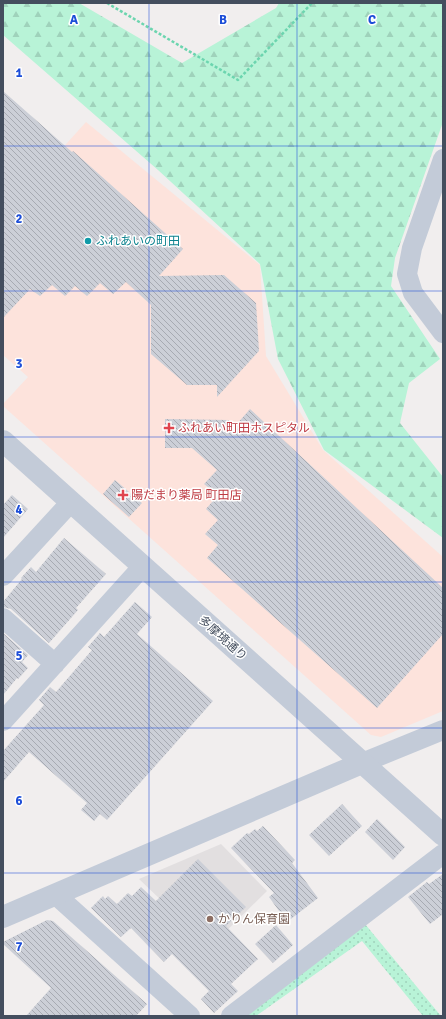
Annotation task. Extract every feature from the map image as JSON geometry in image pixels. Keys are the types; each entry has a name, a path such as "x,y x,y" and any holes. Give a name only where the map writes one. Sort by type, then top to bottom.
{"street":[{"path":"443,159 412,248 407,274 413,293 443,333"},
{"name":"多摩境通り","path":"3,441 443,835"},
{"path":"3,576 70,502"},
{"path":"3,721 143,566"},
{"path":"3,618 55,664"},
{"path":"3,917 362,763 443,730"},
{"path":"231,1016 443,854"},
{"path":"56,895 190,1016"}],"path":[{"path":"107,3 238,80 312,3"}],"shaded area":[{"name":"ふれあい町田ホスピタル","path":"86,122 260,265 266,356 323,450 443,557 443,711 381,737 371,735 3,406 3,404 28,377 3,355 3,214"},
{"name":"かりん保育園","path":"221,844 267,891 210,947 139,879"}],"green space":[{"path":"3,3 79,3 182,63 276,8 279,3 443,3 443,122 395,258 391,286 440,359 409,383 400,423 443,477 443,538 324,450 278,359 260,264 158,170 3,35"},
{"path":"365,924 441,1016 423,1016 362,941 256,1016 244,1016"}],"building":[{"path":"3,91 183,249 159,276 224,275 256,303 259,351 217,397 217,385 187,385 151,354 151,305 126,282 113,294 100,283 87,296 75,286 65,296 52,285 40,296 30,289 3,318"},
{"name":"ふれあい町田ホスピタル","path":"250,409 443,588 443,634 377,708 207,558 218,545 205,534 218,520 206,509 218,495 204,484 217,470 192,448 165,448 165,419 229,420 229,433"},
{"path":"115,480 142,503 129,517 103,494"},
{"path":"12,495 28,509 3,538 3,505"},
{"path":"64,538 106,574 76,608 78,610 49,643 11,609 3,607 3,602 31,567 36,572"},
{"path":"135,602 152,617 137,634 213,701 107,820 100,814 94,821 81,810 87,803 29,752 3,782 3,751 44,705 39,700 50,687 56,692 92,650 88,647 100,633 104,637"},
{"path":"3,633 28,655 22,662 28,668 18,679 17,678 3,695"},
{"path":"342,804 362,826 329,856 309,835"},
{"path":"377,819 405,847 393,860 365,832"},
{"path":"263,826 295,860 292,863 318,898 287,922 269,897 274,893 231,848 247,833 249,834 255,829 257,831"},
{"path":"198,859 246,907 226,926 258,959 231,984 238,991 214,1013 201,999 209,991 172,954 164,962 131,928 121,937 91,908 103,896 105,899 108,896 117,904 128,893 132,896 141,887 156,901"},
{"path":"443,874 443,914 430,924 408,897 427,882 429,884"},
{"path":"47,920 53,921 147,1004 136,1016 26,1016 51,988 3,944 3,942"},
{"path":"276,925 293,945 273,963 255,944"}],"place":[{"name":"ふれあいの町田","path":"88,241"},
{"name":"ふれあい町田ホスピタル","path":"169,428"},
{"name":"陽だまり薬局 町田店","path":"123,495"},
{"name":"かりん保育園","path":"210,919"}]}
